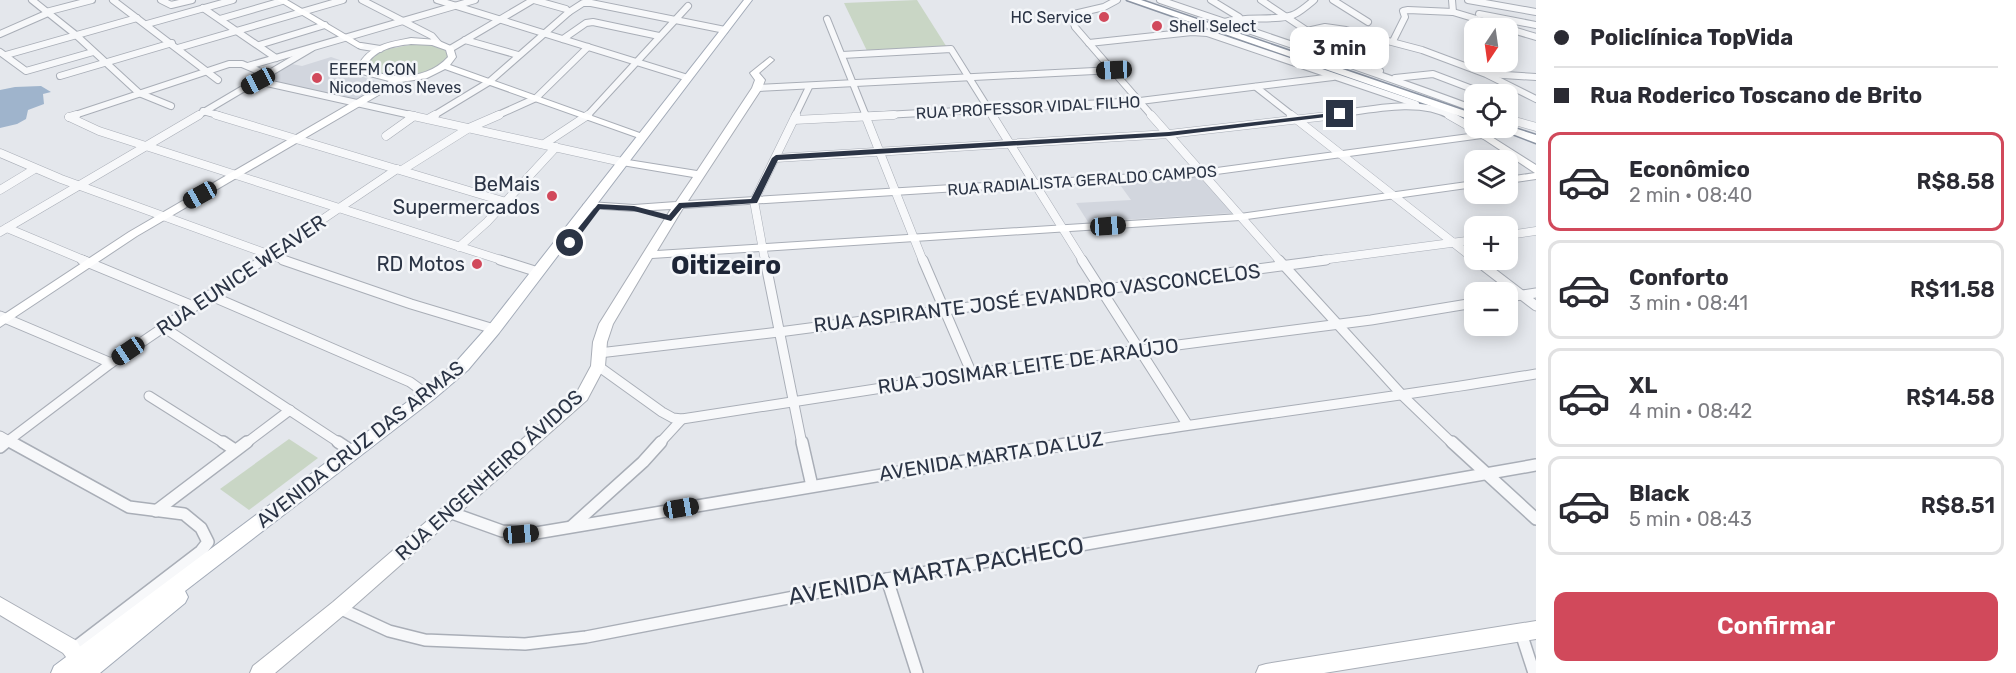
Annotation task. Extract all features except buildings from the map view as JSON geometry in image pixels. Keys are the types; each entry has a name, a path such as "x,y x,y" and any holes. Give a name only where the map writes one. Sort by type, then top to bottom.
{"highway":[{"path":"1132,0 1238,41 1259,44 1441,108 1464,114"},
{"path":"1139,0 1220,24 1331,62 1464,112"},
{"path":"1518,130 1536,137"},
{"path":"1518,132 1536,137"}],"main road":[{"name":"AVENIDA CRUZ DAS ARMAS","path":"626,162 643,136 748,0"},
{"name":"AVENIDA CRUZ DAS ARMAS","path":"74,666 215,568 450,388 495,342 626,162 754,0"},
{"name":"AVENIDA CRUZ DAS ARMAS","path":"74,666 428,395 462,366 594,205"}],"street":[{"path":"32,0 76,35 139,93 171,106"},
{"path":"0,34 47,13 92,0"},
{"path":"113,0 218,80"},
{"path":"160,0 171,5 192,0"},
{"path":"147,24 233,0"},
{"path":"220,19 282,0 361,46 376,51"},
{"path":"178,48 343,0"},
{"path":"362,0 432,36 438,43"},
{"path":"437,0 688,78"},
{"path":"248,66 476,0"},
{"path":"450,49 534,0 568,11"},
{"path":"1117,0 1104,7 1072,15 1075,27 1240,217 1404,396 1486,475 1536,519"},
{"path":"1160,0 1220,24 1239,17 1286,17 1295,14 1314,0"},
{"path":"1211,0 1239,17"},
{"path":"1261,0 1307,31 1375,68 1383,75"},
{"path":"1333,0 1368,22"},
{"path":"1452,0 1453,11"},
{"path":"1468,0 1536,12"},
{"path":"428,119 489,82 568,11 587,2 725,30"},
{"path":"544,144 586,117 688,6"},
{"path":"203,8 276,58"},
{"path":"1393,41 1405,17 1404,8 1453,11 1536,25"},
{"path":"1453,11 1536,37"},
{"path":"3,53 137,18"},
{"path":"827,19 942,310 972,374"},
{"path":"563,39 586,23 593,22 659,36"},
{"path":"259,45 325,25"},
{"path":"1307,31 1334,28 1393,41 1436,54 1486,74 1533,98 1536,89"},
{"path":"1089,43 1207,33 1238,41 1418,105 1441,108 1464,122"},
{"path":"465,40 518,56"},
{"path":"411,41 438,43 450,49 452,57 444,66 424,74 399,79 374,76 365,72 362,66 364,60 376,51 411,41"},
{"path":"60,76 172,43"},
{"path":"536,98 588,47"},
{"path":"4,230 312,48"},
{"path":"842,55 951,49 1138,350 1187,424"},
{"path":"3,53 23,70 35,70 93,52"},
{"name":"RUA ENGENHEIRO ÁVIDOS","path":"260,673 339,609 570,409 588,387 599,360 606,324 647,255 757,88 760,80 754,73 770,60"},
{"path":"1331,62 1383,75 1464,105"},
{"path":"268,75 248,66 233,64 69,117 99,131 235,176 538,272"},
{"path":"444,66 643,136"},
{"path":"757,88 1114,70"},
{"path":"1392,78 1433,74 1464,86"},
{"path":"1486,74 1536,77"},
{"name":"RUA PROFESSOR VIDAL FILHO","path":"794,120 1140,101 1334,77"},
{"path":"2,319 164,215 235,176 399,79"},
{"path":"258,81 626,162 699,175"},
{"path":"809,87 754,201 792,400 812,486"},
{"path":"1256,87 1392,196 1464,250"},
{"name":"RUA EUNICE WEAVER","path":"3,441 193,306 339,208 469,128 536,98"},
{"path":"776,158 1169,134 1418,105"},
{"path":"203,111 300,138 506,202"},
{"path":"386,136 414,116"},
{"path":"1518,122 1536,127"},
{"name":"RUA RADIALISTA GERALDO CAMPOS","path":"634,208 1202,173 1464,138"},
{"path":"1488,138 1536,170"},
{"path":"459,247 506,202 556,147"},
{"path":"0,153 33,170 164,215 384,297 494,329"},
{"path":"0,190 33,170"},
{"path":"1518,179 1536,176"},
{"path":"647,255 1240,217 1464,185"},
{"path":"594,205 634,208 671,218"},
{"path":"4,230 193,306"},
{"path":"1518,234 1536,231"},
{"name":"RUA ASPIRANTE JOSÉ EVANDRO VASCONCELOS","path":"599,360 779,332 1464,242"},
{"path":"1489,270 1536,306"},
{"path":"1518,295 1536,293"},
{"path":"209,295 410,382 428,395"},
{"name":"RUA JOSIMAR LEITE DE ARAÚJO","path":"682,418 792,400 1464,305"},
{"path":"2,319 111,363"},
{"path":"163,327 353,452"},
{"path":"599,360 662,412 673,418 682,418"},
{"name":"AVENIDA MARTA DA LUZ","path":"449,512 505,533 536,533 1187,424 1404,396 1536,374"},
{"path":"148,396 235,450"},
{"path":"156,511 290,410"},
{"path":"572,526 643,462 682,418"},
{"path":"0,605 74,666 208,542 189,515 176,510 156,511 129,507 3,441"},
{"name":"AVENIDA MARTA PACHECO","path":"339,609 389,631 425,640 525,644 586,637 887,579 1536,465"},
{"path":"887,579 917,673"},
{"path":"1266,673 1528,632 1534,673"}],"shaded area":[{"name":"EEEFM CON Nicodemos Neves","path":"331,57 354,65 357,74 387,84 356,101 266,80 292,64 302,66"},
{"path":"1201,177 1233,213 1088,222 1076,203 1131,200 1118,182"}],"green space":[{"path":"917,0 948,49 868,53 844,3"},
{"path":"420,43 441,47 448,56 433,69 408,76 383,76 366,66 368,60 383,50"},
{"path":"289,439 318,458 249,510 220,489"}],"water":[{"path":"41,86 51,92 43,94 44,104 28,110 26,119 17,124 0,128 0,90"}],"place":[{"name":"HC Service","path":"1104,17"},
{"name":"Shell Select","path":"1157,26"},
{"name":"EEEFM CON Nicodemos Neves","path":"317,78"},
{"name":"BeMais Supermercados","path":"552,196"},
{"name":"RD Motos","path":"477,264"}],"district":[{"name":"Oitizeiro","path":"726,265"}],"route":[{"path":"570,243 598,206 634,208 671,218 679,205 754,201 776,158 1169,134 1340,114"}]}
